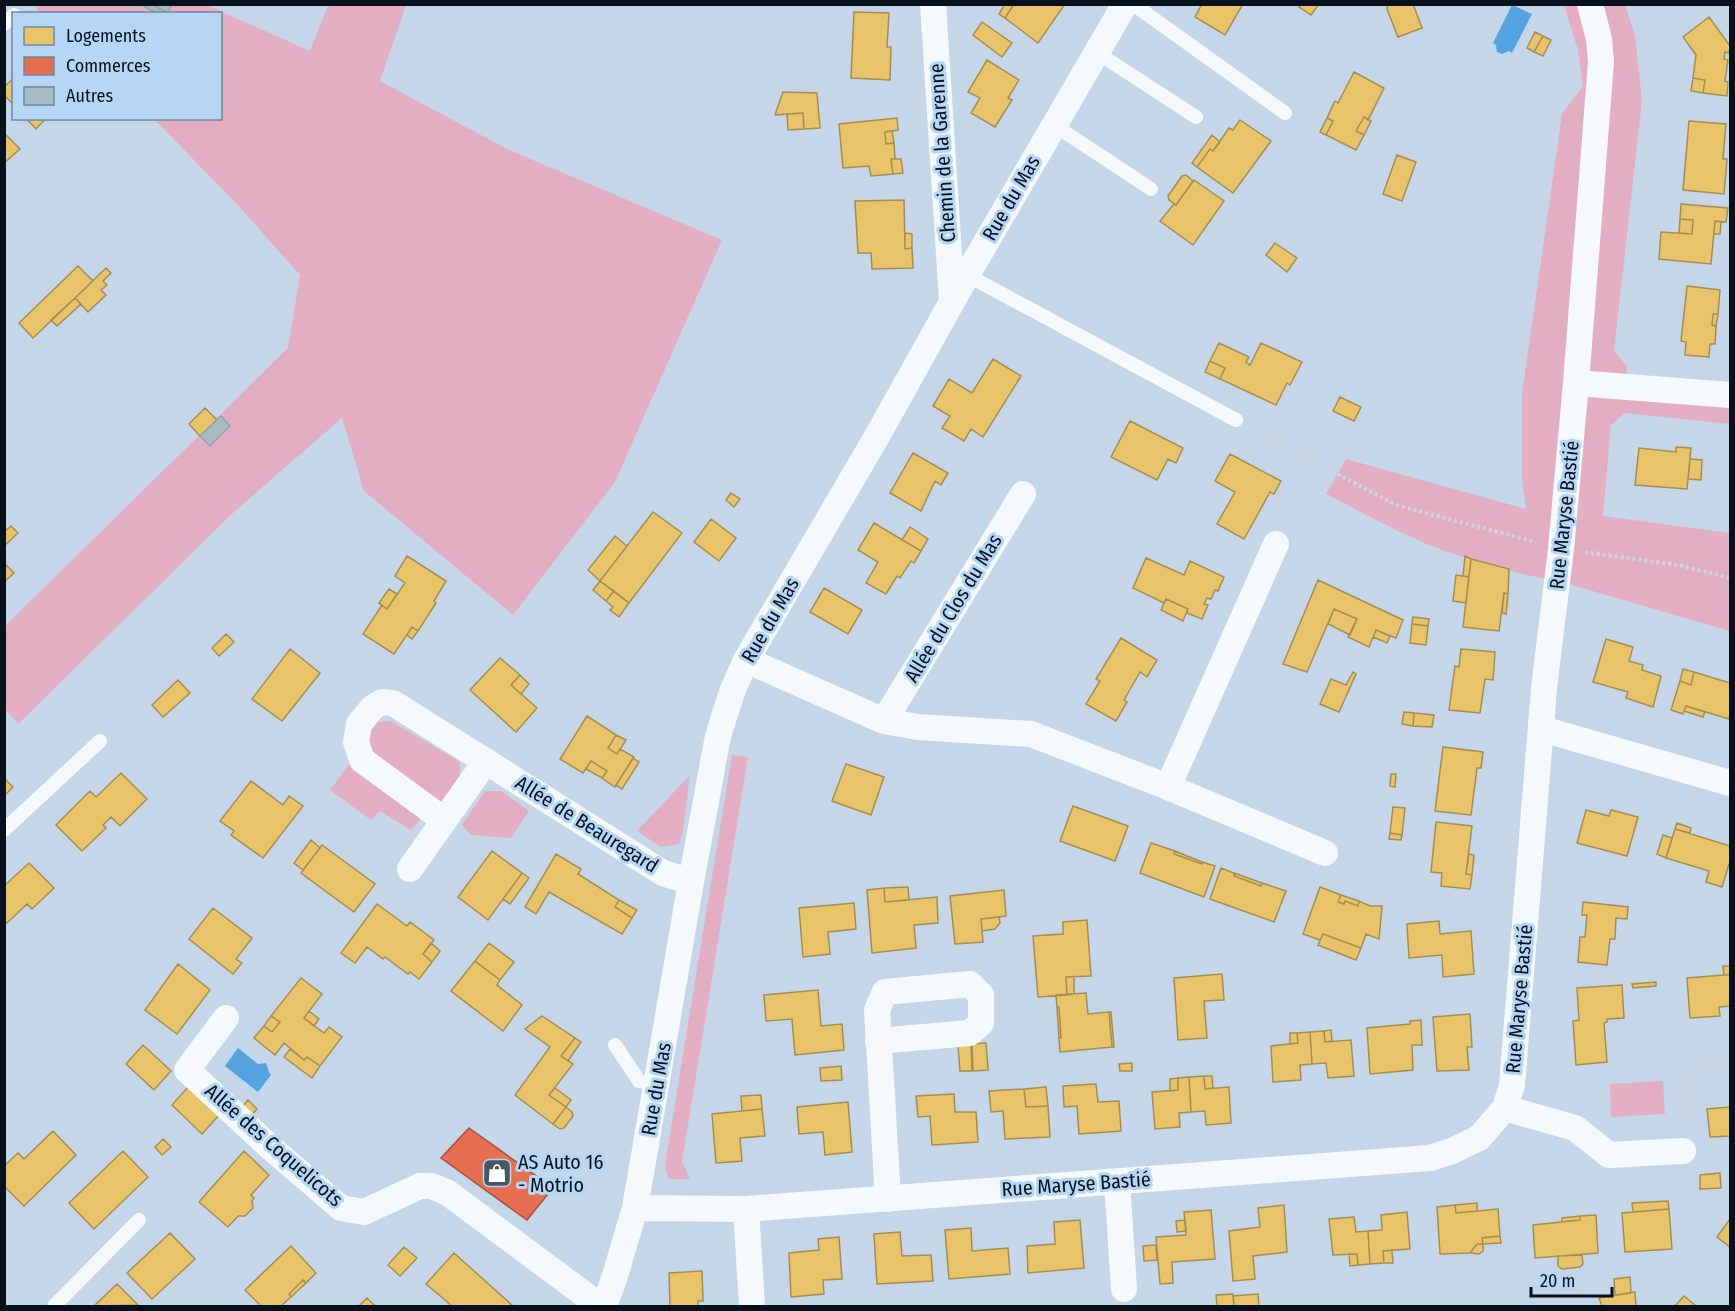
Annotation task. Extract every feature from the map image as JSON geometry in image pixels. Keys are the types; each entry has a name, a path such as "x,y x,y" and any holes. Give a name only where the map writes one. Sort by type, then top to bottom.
{"street":[{"name":"Chemin de la Garenne","path":"933,4 952,301"},
{"name":"Rue du Mas","path":"602,1306 614,1280 635,1208 718,736 732,692 746,660 1125,4"},
{"name":"Rue Maryse Bastié","path":"635,1208 746,1209 1430,1158 1452,1152 1479,1138 1504,1108 1512,1085 1544,688 1561,549 1576,383 1601,62 1599,39 1590,4"},
{"path":"1576,383 1731,395"},
{"name":"Allée du Clos du Mas","path":"884,722 1023,494"},
{"path":"1168,787 1276,544"},
{"path":"746,660 884,722 918,727 1031,734 1168,787 1325,853"},
{"name":"Allée de Beauregard","path":"444,820 362,760 356,742 359,724 373,707 382,702 393,703 663,873 691,882"},
{"path":"1542,729 1731,783"},
{"path":"410,869 486,761"},
{"name":"Allée des Coquelicots","path":"226,1018 188,1070 270,1147 341,1208 364,1212 420,1186 432,1186 448,1193 602,1306"},
{"path":"879,1041 888,1198"},
{"path":"1504,1108 1575,1128 1610,1155 1683,1152"},
{"path":"1117,1181 1125,1289"},
{"path":"746,1209 752,1306"}],"lane":[{"path":"1133,4 1285,113"},
{"path":"1096,52 1196,117"},
{"path":"1054,125 1151,189"},
{"path":"967,275 1236,420"},
{"path":"4,830 100,741"},
{"path":"615,1045 639,1080 656,1085"},
{"path":"54,1306 139,1220"}],"path":[{"path":"1236,420 1396,505 1561,549 1678,566 1731,578"},
{"path":"1683,1152 1688,1066 1731,1063"}],"shaded area":[{"path":"34,5 207,5 310,51 328,5 406,5 380,81 507,149 722,240 615,482 513,615 364,491 342,418 234,512 18,724 5,709 5,626 288,348 300,275 235,202 155,120 222,120 222,12 39,12"},
{"path":"1564,5 1625,5 1635,35 1642,101 1614,351 1627,366 1625,386 1730,395 1730,424 1625,413 1611,425 1603,516 1730,533 1730,631 1558,581 1522,574 1465,558 1413,538 1326,494 1346,459 1526,509 1522,480 1522,393 1562,114 1583,86 1578,50"},
{"path":"391,721 460,762 460,784 442,803 369,749 369,734 377,722"},
{"path":"732,755 748,757 682,1162 690,1179 668,1179 665,1165"},
{"path":"350,763 424,815 411,830 380,811 371,820 330,790"},
{"path":"690,775 683,831 679,844 661,847 637,831"},
{"path":"485,791 501,791 529,811 511,838 471,835 462,825"},
{"path":"1663,1081 1665,1114 1611,1117 1610,1084"}],"water":[{"path":"1512,5 1532,14 1512,53 1509,51 1502,54 1497,52 1496,45 1493,43"},
{"path":"238,1048 258,1064 266,1063 271,1075 258,1092 225,1066"}],"building: Logements":[{"path":"1005,4 1014,4 1005,18 999,14"},
{"path":"1014,4 1065,4 1038,43 1005,18"},
{"path":"1202,4 1243,4 1225,35 1195,17"},
{"path":"1301,4 1319,4 1311,15 1299,7"},
{"path":"1388,4 1413,4 1422,28 1398,37 1387,9"},
{"path":"854,12 889,13 887,47 891,47 890,80 851,78"},
{"path":"1709,17 1730,46 1729,53 1725,52 1724,59 1728,60 1725,81 1728,82 1727,96 1703,93 1705,80 1693,78 1696,55 1683,37"},
{"path":"982,22 1012,43 1002,57 973,35"},
{"path":"1535,32 1543,36 1534,52 1527,48"},
{"path":"1543,36 1551,40 1543,56 1534,52"},
{"path":"987,60 1019,80 1008,98 1012,100 995,127 971,113 980,98 968,92"},
{"path":"1354,72 1384,88 1368,120 1364,117 1356,131 1364,135 1356,150 1326,135 1333,121 1327,118 1335,101 1338,103"},
{"path":"1693,78 1705,80 1703,93 1691,91"},
{"path":"12,80 12,103 4,95 4,87"},
{"path":"783,92 817,93 820,128 804,129 803,113 775,115"},
{"path":"803,113 804,129 788,130 787,114"},
{"path":"1364,117 1371,121 1364,135 1356,131"},
{"path":"897,118 898,130 885,132 886,144 894,143 895,159 891,159 893,174 871,176 869,166 843,168 839,124"},
{"path":"1327,118 1333,121 1326,135 1320,132"},
{"path":"28,120 44,120 36,129"},
{"path":"1240,120 1271,141 1233,193 1197,167 1210,149 1213,151 1229,128 1233,130"},
{"path":"1689,121 1726,124 1723,159 1727,159 1724,194 1683,190"},
{"path":"892,131 894,143 886,144 885,132"},
{"path":"4,133 20,149 4,163"},
{"path":"1212,135 1220,142 1213,151 1210,149 1197,167 1192,163"},
{"path":"1397,155 1416,162 1402,201 1383,194"},
{"path":"891,159 901,159 903,173 893,174"},
{"path":"1186,175 1193,181 1176,205 1169,200 1168,196 1182,176"},
{"path":"1194,180 1224,201 1193,245 1160,221 1174,204 1176,205"},
{"path":"904,200 905,249 912,248 913,268 872,269 871,253 858,253 855,201"},
{"path":"1681,204 1728,208 1726,222 1715,221 1711,264 1659,259 1661,232 1692,234 1693,220 1680,219"},
{"path":"1680,219 1693,220 1692,234 1679,233"},
{"path":"1715,221 1721,222 1720,234 1714,234"},
{"path":"905,233 912,234 912,248 905,249"},
{"path":"1275,243 1297,258 1287,272 1266,255"},
{"path":"78,266 93,281 33,338 19,323"},
{"path":"106,268 111,273 103,281 107,285 101,290 106,295 88,312 75,298"},
{"path":"1687,286 1720,290 1718,314 1713,314 1712,325 1716,326 1715,344 1710,344 1709,357 1685,355 1686,342 1681,341"},
{"path":"75,298 81,304 57,326 51,320"},
{"path":"1713,314 1718,314 1716,326 1712,325"},
{"path":"1219,343 1249,357 1246,362 1250,365 1261,343 1302,362 1290,385 1287,383 1276,405 1220,379 1225,368 1210,361"},
{"path":"993,359 1021,376 983,437 971,429 964,441 942,428 950,416 933,406 949,379 972,393"},
{"path":"1210,361 1225,368 1220,379 1205,372"},
{"path":"1340,397 1361,407 1354,421 1333,411"},
{"path":"205,408 217,420 200,436 189,424"},
{"path":"1130,421 1183,448 1176,463 1168,459 1157,480 1111,457"},
{"path":"1676,447 1691,448 1687,489 1635,485 1639,448 1676,452"},
{"path":"913,453 948,473 941,485 935,481 921,511 890,493"},
{"path":"1230,454 1281,481 1274,494 1270,492 1244,539 1217,524 1235,492 1215,481"},
{"path":"1690,459 1702,460 1701,480 1688,479"},
{"path":"731,493 740,499 734,507 726,500"},
{"path":"653,512 682,533 629,603 600,581"},
{"path":"711,519 736,538 719,561 694,542"},
{"path":"874,523 921,551 914,563 911,561 900,578 897,576 886,594 866,583 878,562 858,550"},
{"path":"11,526 18,533 4,546 4,532"},
{"path":"910,527 928,539 921,551 902,540"},
{"path":"615,536 627,546 600,581 588,570"},
{"path":"407,556 446,581 434,601 436,603 418,631 412,627 394,654 363,634 382,605 387,609 405,583 395,576"},
{"path":"1465,556 1471,559 1469,577 1463,576"},
{"path":"1146,558 1184,575 1190,561 1224,577 1218,591 1215,590 1211,599 1207,598 1204,604 1208,605 1202,619 1187,613 1188,609 1166,599 1164,603 1133,588"},
{"path":"1471,559 1509,569 1508,594 1504,593 1499,631 1463,627"},
{"path":"4,563 14,573 4,582"},
{"path":"1456,575 1469,577 1466,603 1453,601"},
{"path":"1318,580 1403,620 1396,638 1376,630 1369,647 1348,637 1357,619 1334,609 1307,672 1283,664"},
{"path":"600,581 614,591 606,601 593,590"},
{"path":"824,588 862,610 848,634 810,612"},
{"path":"389,589 397,594 387,609 379,603"},
{"path":"614,591 629,603 619,617 610,610 613,607 606,601"},
{"path":"1504,593 1508,594 1506,614 1502,613"},
{"path":"1166,599 1188,609 1183,621 1161,610"},
{"path":"1334,609 1357,619 1350,635 1328,624"},
{"path":"1413,617 1429,619 1428,626 1412,624"},
{"path":"1412,624 1428,626 1426,645 1410,643"},
{"path":"412,627 418,631 412,639 407,635"},
{"path":"1376,630 1390,636 1387,643 1373,637"},
{"path":"226,634 234,642 219,656 212,648"},
{"path":"1121,638 1157,660 1147,677 1140,672 1124,700 1127,702 1116,721 1086,704 1100,681 1096,679"},
{"path":"1606,639 1633,647 1629,661 1643,665 1642,670 1661,676 1653,707 1626,698 1628,692 1593,682"},
{"path":"290,649 320,673 282,721 252,699"},
{"path":"1461,649 1495,652 1493,680 1485,679 1480,713 1449,710 1455,666 1459,667"},
{"path":"500,658 520,675 511,685 537,708 516,732 470,690"},
{"path":"1683,669 1694,672 1691,685 1680,681"},
{"path":"1353,672 1356,674 1339,712 1320,704 1331,679 1346,685"},
{"path":"1694,672 1730,683 1729,719 1686,706 1683,714 1671,710 1680,681 1691,685"},
{"path":"520,675 529,684 521,694 511,685"},
{"path":"178,680 190,693 163,717 152,705"},
{"path":"1686,706 1705,712 1703,717 1684,711"},
{"path":"1404,712 1414,713 1413,726 1402,724"},
{"path":"1414,713 1434,715 1432,727 1413,726"},
{"path":"587,716 616,735 608,748 617,754 620,749 634,757 615,787 602,778 607,771 591,761 583,773 560,759"},
{"path":"616,735 626,740 617,754 608,748"},
{"path":"1443,747 1483,752 1481,768 1477,768 1471,815 1435,811"},
{"path":"633,758 639,762 622,789 616,785"},
{"path":"591,761 607,771 602,778 586,769"},
{"path":"846,764 884,777 871,815 832,801"},
{"path":"121,773 147,799 120,826 111,817 103,825 106,828 82,851 56,825 90,791 96,797"},
{"path":"1391,774 1396,774 1395,787 1390,786"},
{"path":"4,778 13,787 4,796"},
{"path":"251,781 283,805 289,796 303,806 263,858 231,835 234,831 220,821"},
{"path":"1073,806 1128,826 1115,861 1060,841"},
{"path":"1393,807 1405,808 1402,835 1390,833"},
{"path":"1586,810 1609,816 1611,810 1638,817 1627,856 1577,843"},
{"path":"1436,822 1472,826 1466,874 1472,875 1470,889 1441,886 1442,873 1431,872"},
{"path":"1677,823 1691,828 1690,833 1675,829"},
{"path":"1675,829 1730,846 1730,861 1722,887 1706,882 1709,871 1666,858"},
{"path":"1390,833 1402,835 1401,840 1389,839"},
{"path":"1663,835 1672,838 1666,858 1657,854"},
{"path":"311,840 320,848 303,870 294,863"},
{"path":"1151,843 1175,851 1174,854 1215,866 1204,897 1140,873"},
{"path":"322,845 375,884 354,912 301,873"},
{"path":"492,851 522,873 488,920 458,897"},
{"path":"1175,851 1202,862 1202,864 1174,854"},
{"path":"556,854 581,869 578,874 619,900 615,907 632,918 622,934 549,892 536,914 525,907"},
{"path":"1469,854 1474,855 1472,875 1466,874"},
{"path":"29,863 54,888 32,909 27,904 7,923 4,920 4,886"},
{"path":"1221,868 1234,873 1234,876 1261,886 1262,883 1286,891 1274,922 1210,899"},
{"path":"522,873 529,878 510,904 503,899"},
{"path":"1234,873 1262,883 1261,886 1234,876"},
{"path":"908,887 909,900 885,902 884,888"},
{"path":"1320,887 1341,895 1338,902 1344,904 1345,901 1358,906 1359,901 1370,906 1382,906 1379,939 1366,934 1361,948 1323,934 1320,940 1303,934"},
{"path":"884,888 885,902 937,897 938,923 914,925 916,948 872,953 867,890"},
{"path":"1004,890 1006,916 981,919 983,942 955,944 950,896"},
{"path":"1341,895 1359,901 1358,906 1345,901 1344,904 1338,902"},
{"path":"619,900 637,910 632,918 615,907"},
{"path":"1583,902 1628,907 1627,919 1616,918 1615,939 1610,939 1607,965 1578,962 1580,937 1585,937 1587,915 1582,915"},
{"path":"854,903 856,929 828,932 830,954 803,957 799,908"},
{"path":"377,904 407,926 410,922 434,940 423,954 432,962 419,979 385,957 383,959 367,947 355,963 341,953"},
{"path":"213,908 252,938 236,959 242,963 233,974 189,939"},
{"path":"999,917 1000,923 995,929 982,931 981,919"},
{"path":"1087,920 1091,976 1066,977 1067,995 1038,997 1033,936 1063,934 1063,922"},
{"path":"1439,921 1440,934 1471,931 1474,974 1443,977 1442,955 1409,958 1407,924"},
{"path":"1323,934 1361,948 1356,960 1318,945"},
{"path":"431,943 440,951 432,962 423,954"},
{"path":"489,943 514,962 500,980 475,961"},
{"path":"475,961 500,980 497,985 522,1005 503,1031 451,991"},
{"path":"178,964 210,990 177,1034 145,1010"},
{"path":"1723,966 1730,966 1730,975 1724,975"},
{"path":"1222,974 1224,1000 1204,1001 1207,1038 1178,1040 1174,978"},
{"path":"1730,975 1730,1006 1719,1007 1720,1016 1690,1018 1687,978"},
{"path":"1066,977 1074,977 1074,994 1067,995"},
{"path":"301,978 322,994 304,1018 324,1033 329,1027 342,1037 320,1066 307,1057 304,1060 284,1043 275,1055 254,1038 264,1026 272,1032 280,1022 271,1016"},
{"path":"1656,982 1656,986 1633,988 1632,984"},
{"path":"1622,985 1624,1018 1607,1019 1604,1023 1607,1062 1576,1065 1573,1021 1579,1020 1577,988"},
{"path":"818,990 821,1026 842,1024 844,1050 795,1055 792,1019 766,1021 764,995"},
{"path":"1086,993 1088,1014 1109,1012 1112,1047 1060,1052 1059,1007 1057,1007 1056,995"},
{"path":"1057,1007 1059,1007 1061,1038 1059,1038"},
{"path":"309,1011 319,1019 314,1026 304,1018"},
{"path":"1109,1012 1111,1012 1114,1047 1112,1047"},
{"path":"1470,1014 1472,1047 1467,1047 1469,1070 1437,1071 1433,1017"},
{"path":"271,1016 280,1022 272,1032 264,1026"},
{"path":"542,1016 575,1038 561,1056 573,1064 549,1095 566,1107 553,1124 515,1095 550,1047 525,1029"},
{"path":"1421,1020 1422,1045 1412,1045 1413,1070 1370,1074 1367,1028 1410,1024 1410,1021"},
{"path":"1331,1030 1332,1041 1325,1042 1324,1031"},
{"path":"1324,1031 1325,1042 1351,1040 1354,1076 1328,1078 1326,1063 1312,1064 1310,1032"},
{"path":"1310,1032 1312,1064 1300,1065 1301,1080 1273,1082 1271,1046 1298,1043 1297,1033"},
{"path":"1290,1033 1297,1033 1298,1043 1290,1044"},
{"path":"575,1038 581,1042 568,1061 561,1056"},
{"path":"986,1043 988,1070 973,1071 972,1044"},
{"path":"971,1044 972,1071 960,1071 958,1046"},
{"path":"143,1045 171,1071 154,1090 126,1064"},
{"path":"290,1049 304,1060 307,1057 320,1066 312,1078 284,1057"},
{"path":"1132,1063 1132,1071 1120,1071 1119,1064"},
{"path":"841,1066 842,1080 821,1081 820,1068"},
{"path":"1204,1076 1212,1076 1213,1088 1205,1089"},
{"path":"1204,1076 1205,1089 1229,1087 1231,1123 1206,1125 1205,1111 1191,1112 1189,1077"},
{"path":"1189,1077 1191,1112 1179,1113 1180,1127 1155,1129 1152,1092 1178,1090 1178,1078"},
{"path":"1178,1078 1178,1090 1170,1091 1170,1079"},
{"path":"1096,1084 1098,1102 1119,1101 1121,1131 1079,1134 1077,1106 1064,1107 1063,1086"},
{"path":"189,1086 220,1114 202,1134 172,1105"},
{"path":"1046,1087 1048,1106 1026,1107 1024,1089"},
{"path":"555,1088 571,1100 566,1107 549,1095"},
{"path":"1024,1089 1026,1107 1048,1106 1050,1137 1005,1139 1003,1111 991,1112 989,1091"},
{"path":"954,1094 955,1112 976,1112 978,1142 932,1145 930,1116 918,1117 916,1096"},
{"path":"761,1095 762,1109 742,1111 741,1096"},
{"path":"248,1100 257,1109 251,1116 242,1107"},
{"path":"848,1102 852,1152 825,1155 823,1132 799,1134 797,1107"},
{"path":"566,1107 573,1116 564,1128 560,1129 553,1124"},
{"path":"1730,1107 1730,1136 1710,1137 1707,1109"},
{"path":"762,1109 765,1136 740,1138 742,1161 716,1163 712,1114"},
{"path":"53,1131 76,1155 24,1206 4,1186 4,1166 18,1153 24,1159"},
{"path":"163,1139 171,1147 162,1155 155,1147"},
{"path":"123,1151 148,1177 94,1229 69,1203"},
{"path":"244,1151 269,1175 251,1195 254,1198 253,1208 245,1216 238,1216 228,1227 199,1202"},
{"path":"1720,1173 1721,1188 1700,1189 1700,1175"},
{"path":"1668,1201 1669,1209 1633,1212 1632,1203"},
{"path":"1477,1203 1477,1211 1456,1213 1455,1205"},
{"path":"1284,1205 1287,1252 1253,1256 1255,1279 1233,1281 1229,1231 1260,1227 1258,1208"},
{"path":"1455,1205 1456,1213 1498,1209 1500,1236 1482,1238 1483,1244 1477,1244 1470,1253 1440,1254 1437,1207"},
{"path":"1669,1209 1672,1249 1625,1252 1622,1213"},
{"path":"1211,1210 1215,1259 1172,1262 1173,1283 1160,1284 1156,1237 1186,1235 1184,1212"},
{"path":"1407,1212 1410,1249 1383,1251 1384,1263 1370,1264 1368,1231 1382,1230 1381,1215"},
{"path":"1596,1215 1598,1253 1535,1258 1533,1225 1580,1220 1580,1216"},
{"path":"1580,1216 1580,1220 1562,1222 1562,1218"},
{"path":"1354,1217 1356,1232 1368,1231 1370,1264 1358,1265 1357,1254 1333,1255 1329,1219"},
{"path":"1730,1219 1730,1247 1717,1237"},
{"path":"1080,1220 1084,1268 1028,1273 1027,1246 1055,1244 1054,1222"},
{"path":"1185,1220 1186,1231 1177,1232 1176,1221"},
{"path":"971,1228 972,1251 1008,1248 1010,1274 949,1279 945,1230"},
{"path":"900,1232 902,1256 931,1255 933,1281 877,1284 874,1234"},
{"path":"170,1233 195,1259 152,1299 127,1273"},
{"path":"1500,1236 1501,1243 1483,1244 1482,1238"},
{"path":"839,1237 842,1279 823,1280 824,1294 791,1297 789,1253 819,1250 818,1239"},
{"path":"1477,1244 1483,1244 1483,1251 1479,1254 1470,1253"},
{"path":"1156,1245 1157,1260 1144,1261 1143,1246"},
{"path":"291,1246 316,1273 306,1283 303,1280 289,1294 291,1297 281,1306 261,1306 245,1290"},
{"path":"404,1247 417,1258 400,1276 388,1265"},
{"path":"1392,1250 1393,1263 1384,1263 1383,1251"},
{"path":"454,1253 513,1306 452,1306 426,1284"},
{"path":"1349,1254 1357,1254 1358,1265 1350,1266"},
{"path":"1582,1255 1583,1264 1580,1267 1562,1269 1558,1266 1558,1256"},
{"path":"702,1271 703,1301 698,1301 698,1306 670,1306 669,1273"},
{"path":"1630,1277 1631,1293 1615,1295 1614,1279"},
{"path":"303,1280 306,1283 291,1297 289,1294"},
{"path":"117,1284 138,1305 94,1306"},
{"path":"1635,1292 1636,1306 1602,1306 1599,1298"},
{"path":"1233,1294 1234,1306 1217,1306 1216,1295"},
{"path":"1258,1294 1259,1306 1234,1306 1233,1296"},
{"path":"1684,1296 1696,1306 1675,1306"},
{"path":"367,1298 375,1306 359,1306"}],"building: Commerces":[{"name":"AS Auto 16 - Motrio","path":"469,1128 553,1188 527,1220 441,1158"}],"building: Autres":[{"path":"140,4 151,4 166,12 154,12"},
{"path":"151,4 172,4 168,12"},
{"path":"221,416 230,426 210,446 200,436"}],"place":[{"name":"AS Auto 16 - Motrio","path":"497,1173"}]}
